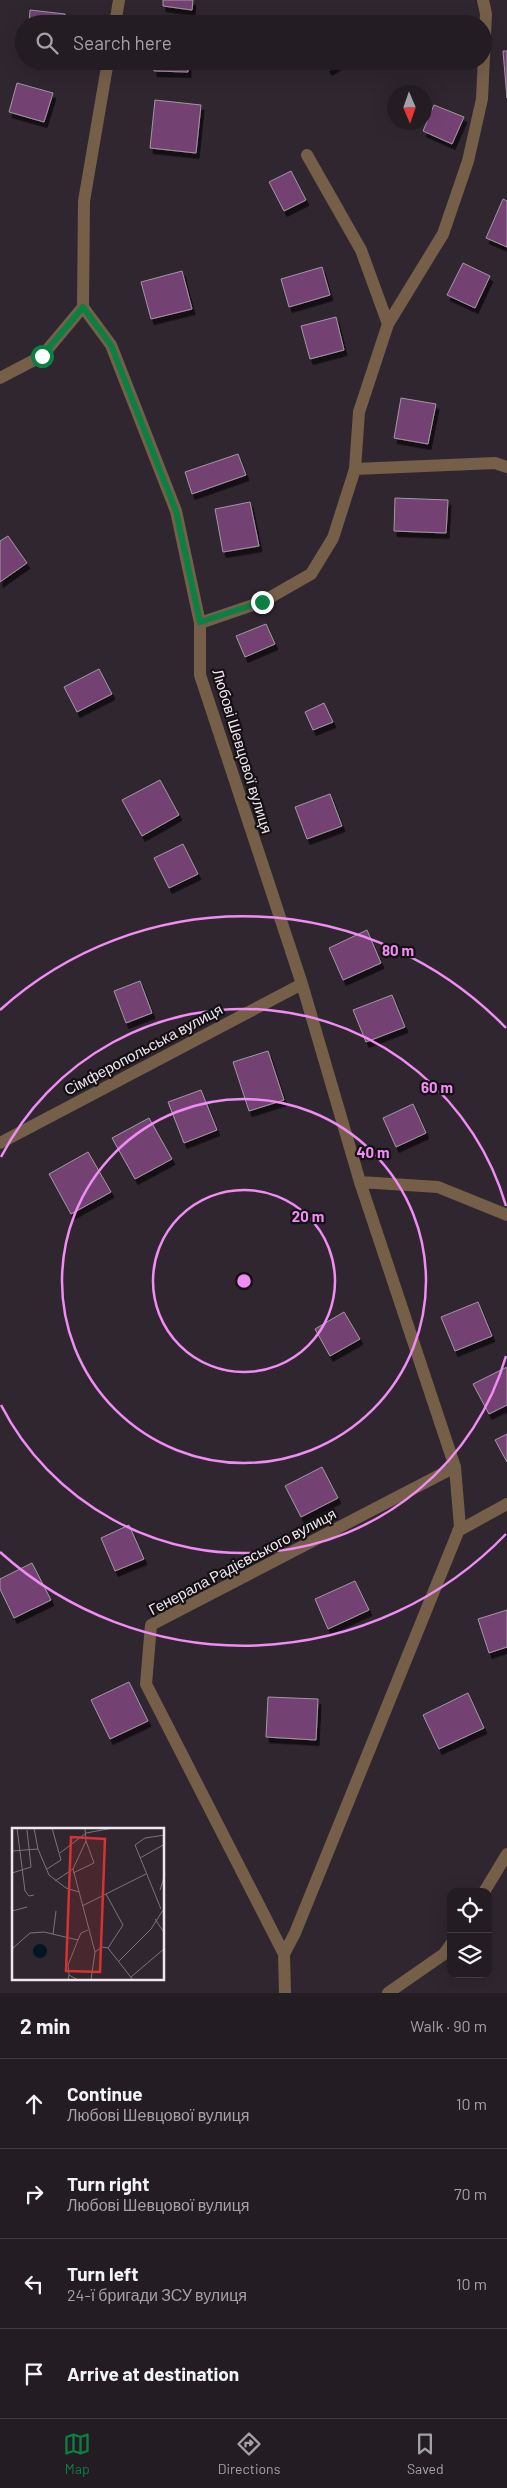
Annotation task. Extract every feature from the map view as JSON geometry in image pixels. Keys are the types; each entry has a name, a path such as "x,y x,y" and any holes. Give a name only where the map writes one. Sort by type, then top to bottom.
{"street":[{"path":"116,15 119,0"},
{"path":"483,0 486,15"},
{"path":"0,378 42,356 83,307 84,201 106,70"},
{"path":"200,622 262,602 311,574 333,538 355,469 358,412 388,324 443,234 468,161 482,98 483,70"},
{"path":"306,155 361,250 388,324"},
{"name":"Любові Шевцової вулиця","path":"83,307 111,345 176,511 200,622 200,675 302,984 360,1182"},
{"path":"355,469 495,463 507,467"},
{"name":"Сімферопольська вулиця","path":"0,1143 302,984"},
{"path":"360,1182 438,1187 507,1215"},
{"name":"Генерала Радієвського вулиця","path":"284,1954 295,1933 460,1527 455,1467 360,1182"},
{"name":"Генерала Радієвського вулиця","path":"285,1993 284,1954 146,1684 151,1625 455,1467"},
{"path":"458,1531 507,1504"},
{"path":"486,1888 507,1854"},
{"path":"388,1993 444,1954 447,1950"}],"building":[{"path":"163,0 193,0 192,10 163,6"},
{"path":"30,10 65,14 65,15 30,15"},
{"path":"503,51 507,51 507,98"},
{"path":"188,70 188,72 154,71"},
{"path":"17,83 53,93 44,122 9,112"},
{"path":"155,100 201,105 196,153 150,148"},
{"path":"434,105 464,117 452,144 423,131 432,130 432,110"},
{"path":"291,171 306,200 284,211 269,182"},
{"path":"503,199 507,201 507,247 486,238"},
{"path":"463,263 490,276 475,308 447,295"},
{"path":"322,267 330,295 289,307 281,279"},
{"path":"182,271 192,309 151,319 141,282"},
{"path":"336,317 344,350 310,359 301,326"},
{"path":"401,398 436,404 428,444 394,438"},
{"path":"238,454 246,475 192,494 185,472"},
{"path":"395,498 448,500 446,533 394,531"},
{"path":"250,502 259,546 223,552 215,509"},
{"path":"8,536 27,563 0,582 0,541"},
{"path":"266,624 275,644 245,657 236,636"},
{"path":"99,669 112,694 77,712 64,687"},
{"path":"324,703 333,722 313,730 305,712"},
{"path":"160,780 179,815 142,836 122,800"},
{"path":"330,794 342,826 307,839 295,807"},
{"path":"183,844 198,874 169,888 154,858"},
{"path":"367,930 381,963 343,980 329,948"},
{"path":"140,981 152,1013 126,1023 114,991"},
{"path":"392,995 405,1027 366,1042 353,1010"},
{"path":"268,1051 284,1100 249,1111 233,1062"},
{"path":"201,1090 217,1130 184,1143 168,1102"},
{"path":"413,1104 426,1133 396,1147 383,1118"},
{"path":"149,1118 172,1159 135,1179 112,1138"},
{"path":"88,1152 111,1192 71,1214 49,1174"},
{"path":"478,1302 492,1336 455,1351 441,1317"},
{"path":"344,1312 360,1339 330,1356 315,1329"},
{"path":"507,1367 507,1405 489,1414 473,1384"},
{"path":"507,1434 507,1462 495,1440"},
{"path":"322,1467 338,1498 301,1517 285,1486"},
{"path":"129,1525 144,1559 115,1571 101,1538"},
{"path":"32,1563 51,1600 14,1618 0,1589 0,1579"},
{"path":"355,1581 369,1610 328,1629 315,1599"},
{"path":"507,1610 507,1647 489,1653 478,1619"},
{"path":"129,1682 148,1721 110,1739 91,1700"},
{"path":"468,1693 484,1728 439,1749 423,1715"},
{"path":"268,1697 318,1699 316,1740 266,1737"}],"route":[{"path":"42,356 83,307 111,345 176,511 200,622 262,602"}]}
